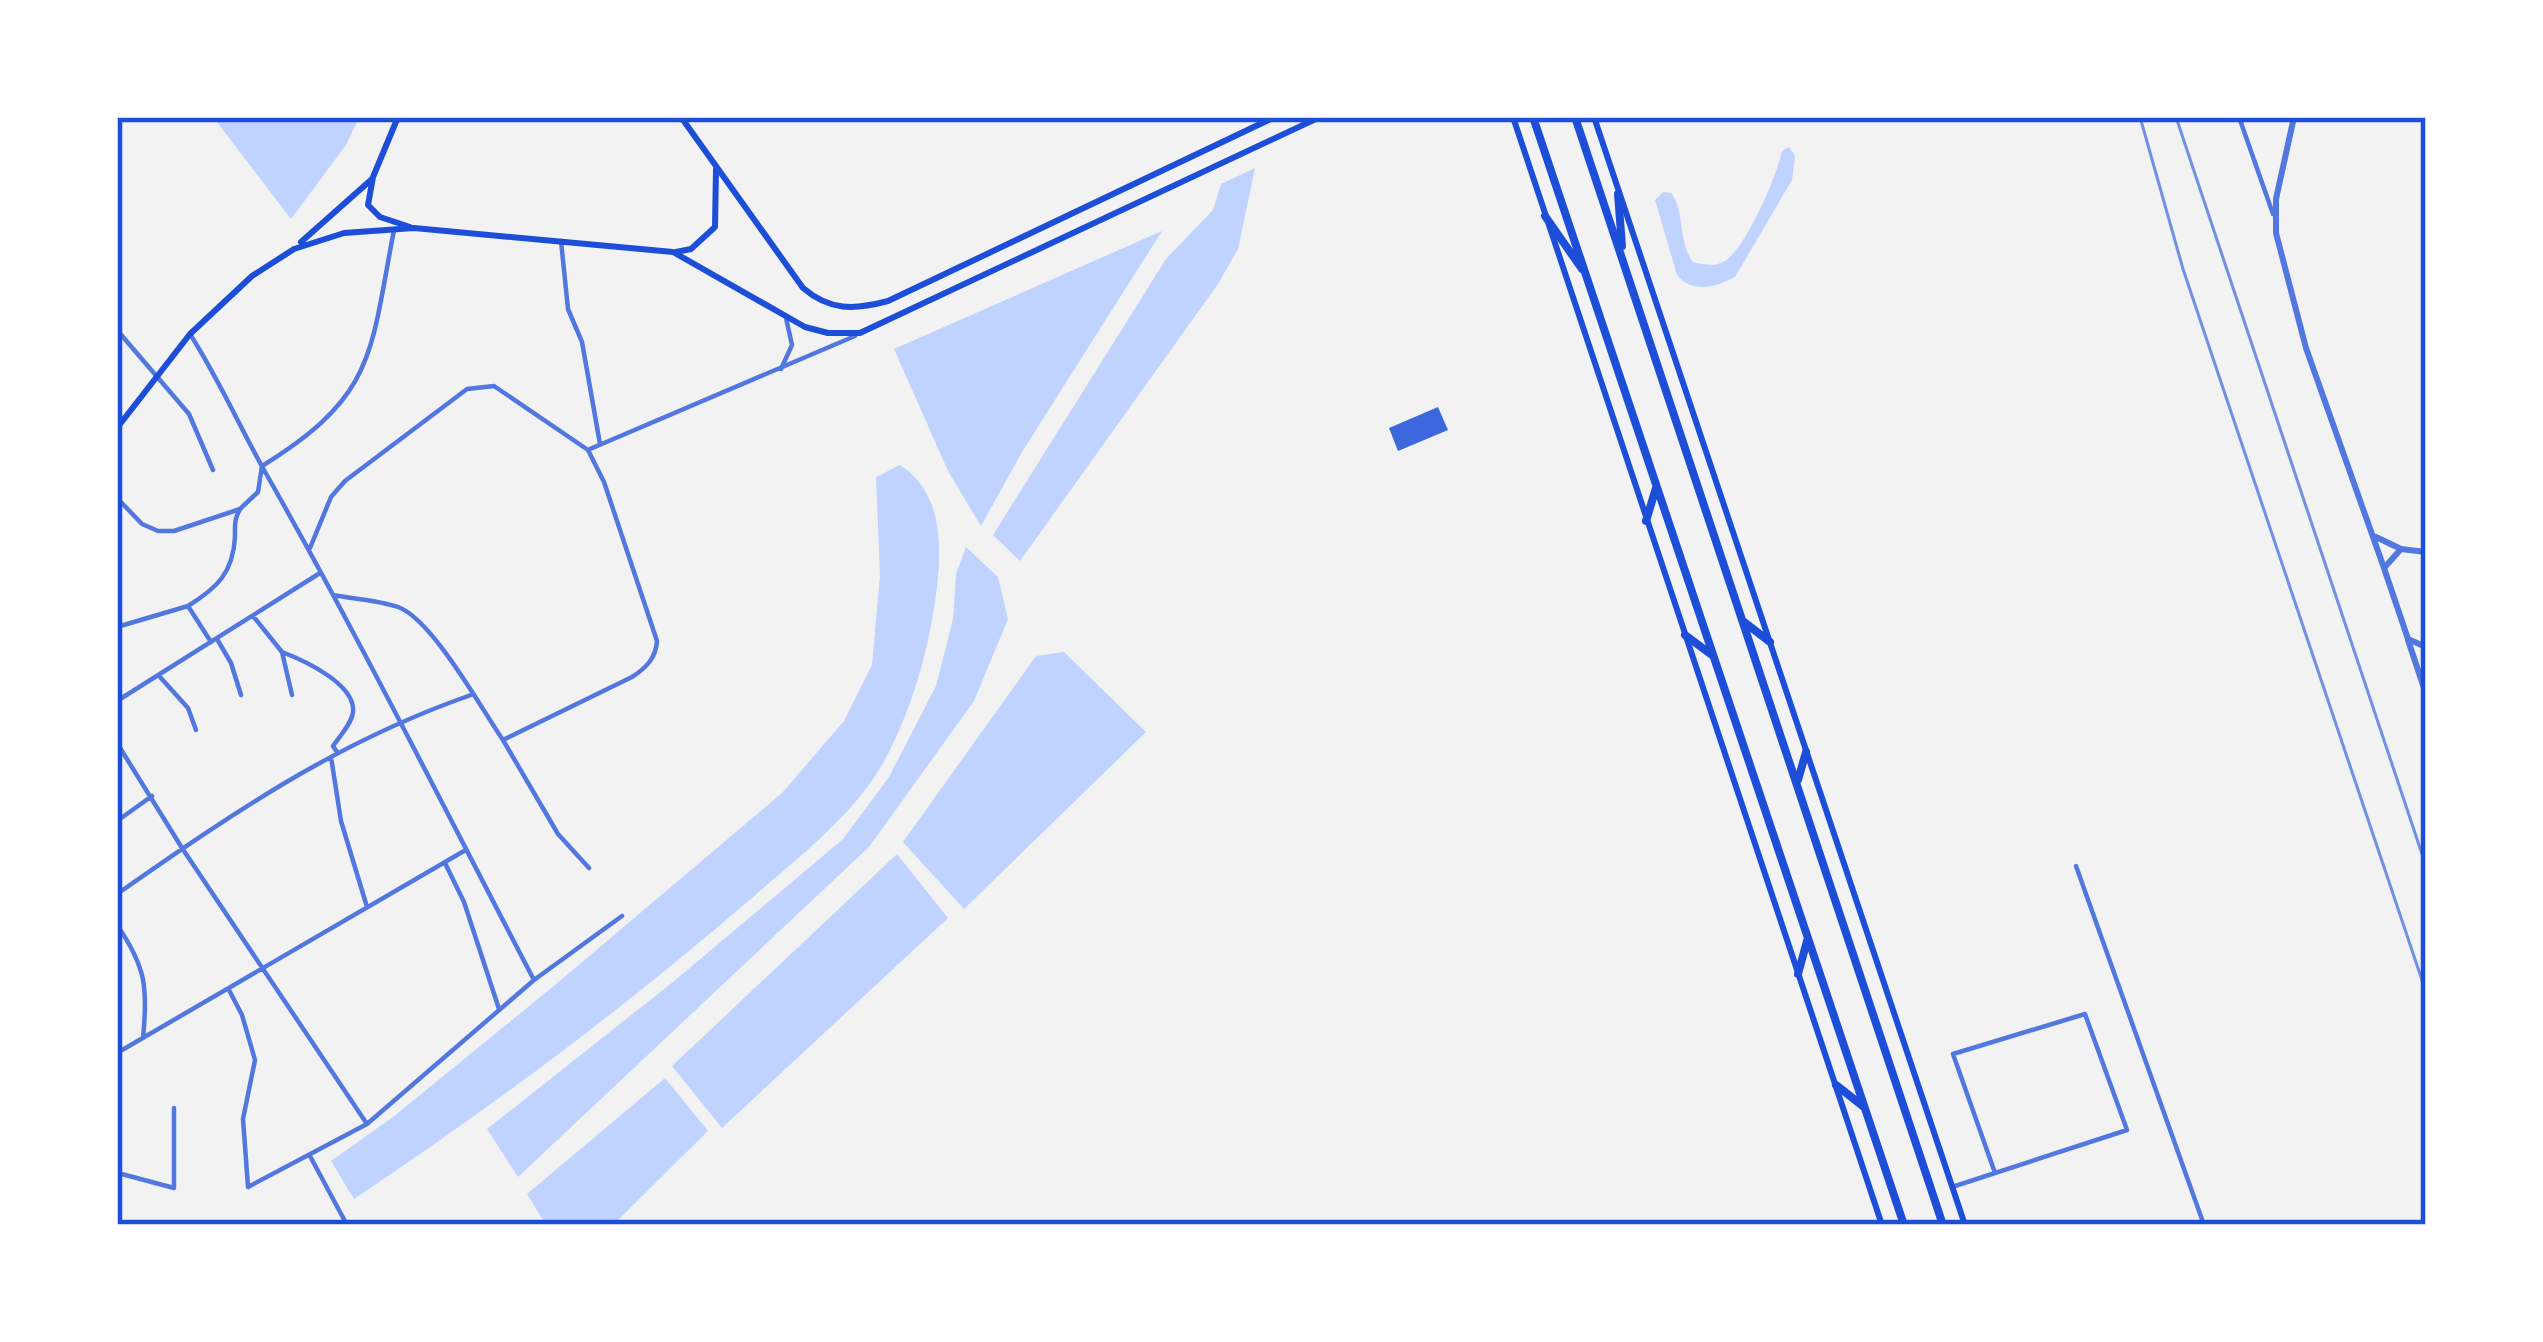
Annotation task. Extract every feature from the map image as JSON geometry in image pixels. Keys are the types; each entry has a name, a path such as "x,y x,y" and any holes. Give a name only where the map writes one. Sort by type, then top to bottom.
{"main road":[{"path":"398,117 373,178 368,205 373,214 414,228"},
{"path":"682,117 803,287 821,303 856,308 888,301 1275,117"},
{"path":"674,252 786,318 818,331 860,333 1321,117"},
{"path":"1513,117 1882,1225"},
{"path":"1533,117 1904,1225"},
{"path":"1575,117 1943,1225"},
{"path":"1594,117 1965,1225"},
{"path":"294,248 344,233 414,228 674,252 691,249 715,227 716,165"},
{"path":"117,428 190,334 253,275 294,248 373,178"},
{"path":"1618,194 1624,263"},
{"path":"1545,216 1590,280"},
{"path":"1646,521 1656,488"},
{"path":"1743,621 1770,642"},
{"path":"1684,635 1713,656"},
{"path":"1797,783 1807,752"},
{"path":"1798,974 1808,938"},
{"path":"1836,1085 1865,1108"}],"street":[{"path":"2240,117 2274,215 2306,348 2426,694"},
{"path":"2274,215 2294,117"},
{"path":"117,627 188,606 226,576 234,548 234,520 258,492 262,466 307,438 327,419 365,368 394,230"},
{"path":"561,241 568,309 583,342 600,444"},
{"path":"781,369 792,345 786,318"},
{"path":"117,330 190,414 213,470"},
{"path":"588,450 860,333"},
{"path":"190,334 310,548 533,980"},
{"path":"310,548 338,488 475,386 503,390 588,450 604,482 657,640 656,650 632,677 503,740"},
{"path":"117,498 142,524 165,532 241,509"},
{"path":"2373,535 2401,549 2426,552"},
{"path":"2384,568 2401,549"},
{"path":"117,701 322,572"},
{"path":"333,595 410,613 441,647 558,834 590,868"},
{"path":"188,606 231,663 241,694"},
{"path":"253,616 282,652 292,695"},
{"path":"2408,639 2426,647"},
{"path":"282,652 312,664 335,681 353,704 353,716 334,754 340,821 368,908"},
{"path":"2423,684 2426,667"},
{"path":"160,677 188,709 196,730"},
{"path":"117,894 241,808 334,754 398,720 471,695"},
{"path":"117,743 367,1124"},
{"path":"117,821 152,796"},
{"path":"117,1053 466,850"},
{"path":"445,862 464,902 499,1010"},
{"path":"2077,866 2204,1225"},
{"path":"229,990 255,1060 243,1119 248,1187 367,1124 533,980 622,916"},
{"path":"117,925 132,946 148,990 143,1039"},
{"path":"1952,1187 1995,1174 2127,1130 2085,1014 1954,1054 1995,1174"},
{"path":"117,1157 118,1173 174,1188 174,1108"},
{"path":"309,1156 346,1225"}],"water":[{"path":"213,117 359,117 346,145 291,219"},
{"path":"1789,147 1795,156 1792,180 1735,277 1705,287 1683,281 1677,275 1655,200 1663,192 1671,193 1693,262 1721,263 1746,236 1782,151"},
{"path":"1255,168 1238,249 1218,284 1020,561 993,535 1166,259 1213,210 1221,184"},
{"path":"1162,231 1022,452 981,526 948,471 894,349"},
{"path":"900,465 924,489 936,519 937,587 914,692 877,774 810,848 657,978 508,1092 354,1199 331,1161 393,1117 555,985 782,793 844,721 872,665 880,576 876,477"},
{"path":"966,547 998,577 1008,619 974,701 869,847 518,1177 487,1129 843,839 889,777 936,686 953,619 956,574"},
{"path":"1064,652 1146,732 964,909 903,842 1036,656"},
{"path":"897,854 948,918 722,1128 672,1066"},
{"path":"665,1078 708,1131 613,1225 546,1225 527,1194"}],"building":[{"path":"1438,407 1448,430 1398,451 1389,428"}],"railway":[{"path":"2140,117 2183,269 2426,992"},
{"path":"2176,117 2426,866"}]}
